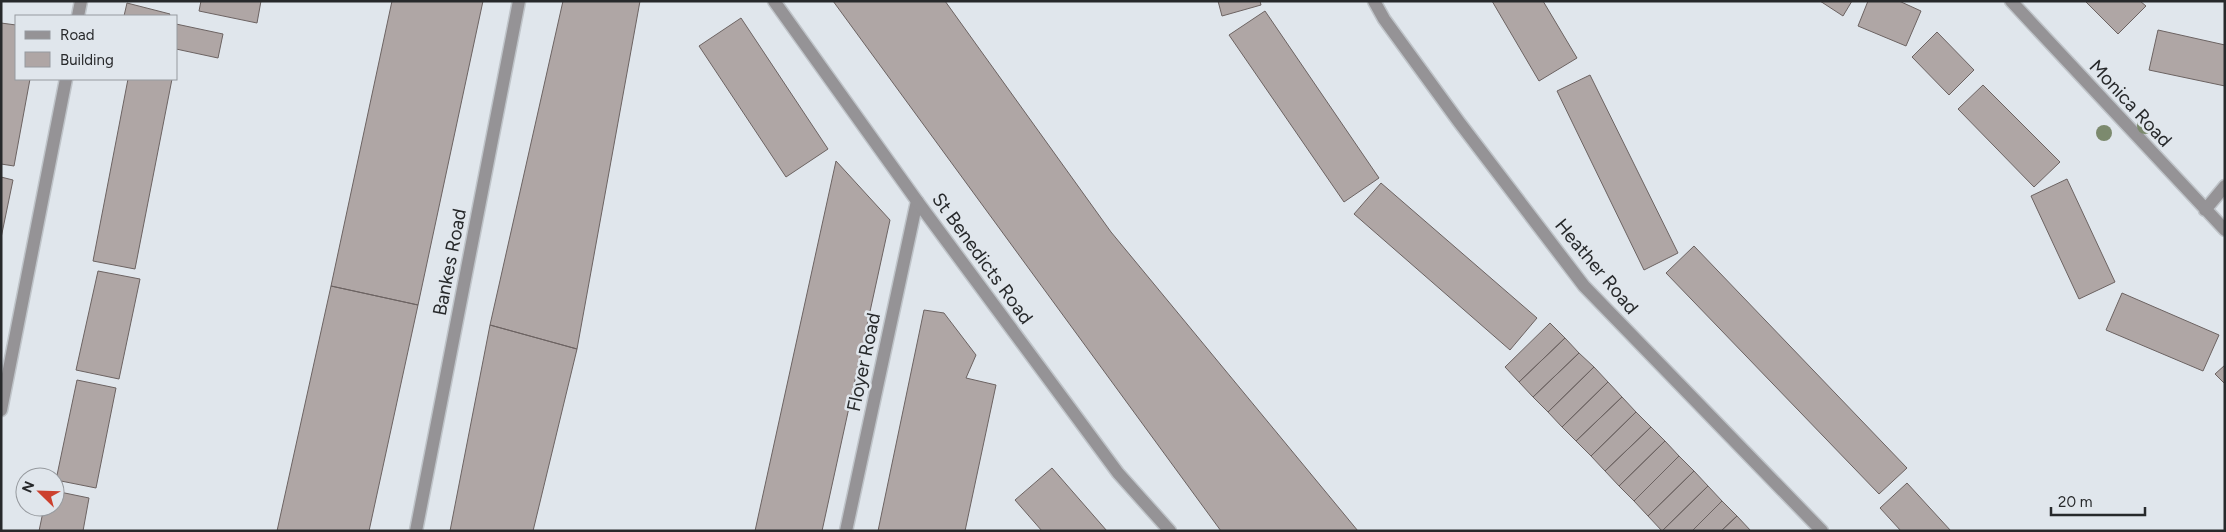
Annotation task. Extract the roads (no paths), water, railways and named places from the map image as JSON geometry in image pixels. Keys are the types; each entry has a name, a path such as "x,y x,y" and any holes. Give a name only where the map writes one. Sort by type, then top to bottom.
{"street":[{"path":"78,15 81,1"},
{"name":"Bankes Road","path":"416,531 519,1"},
{"name":"St Benedicts Road","path":"774,1 917,201 1118,473 1170,531"},
{"name":"Heather Road","path":"1374,1 1384,19 1459,122 1584,286 1822,531"},
{"name":"Monica Road","path":"2011,1 2225,230"},
{"path":"1,410 66,80"},
{"path":"2205,210 2225,186"},
{"name":"Floyer Road","path":"846,531 917,201"}]}
